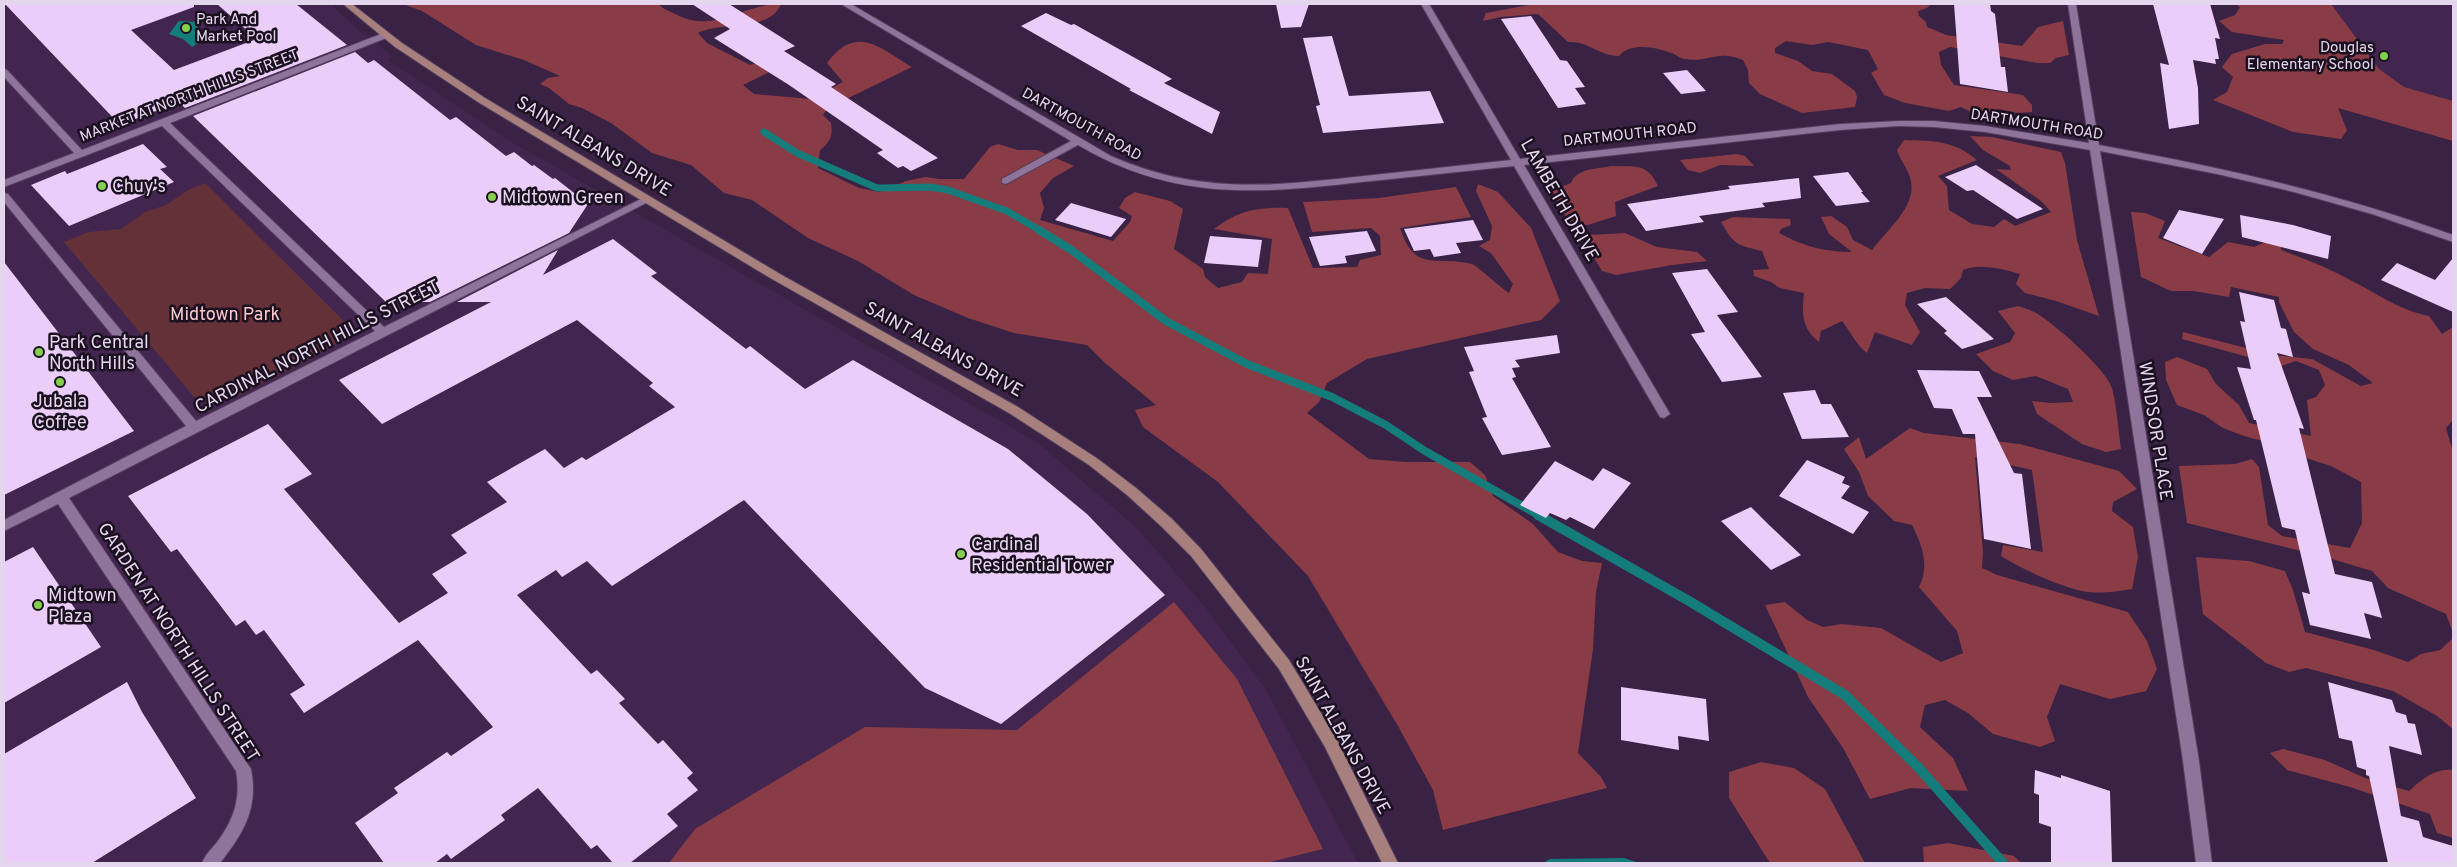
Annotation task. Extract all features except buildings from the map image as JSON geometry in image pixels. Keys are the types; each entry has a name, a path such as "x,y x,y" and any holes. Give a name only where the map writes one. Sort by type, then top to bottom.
{"street":[{"name":"SAINT ALBANS DRIVE","path":"348,4 386,35 476,97 647,200 848,317 1048,429 1099,465 1167,523 1213,572 1289,672 1359,796 1390,863"},
{"name":"DARTMOUTH ROAD","path":"845,4 1078,142 1131,170 1189,185 1226,188 1290,187 1831,128 1892,124 1934,124 2093,147 2234,173 2305,190 2378,212 2453,239"},
{"name":"LAMBETH DRIVE","path":"1425,4 1664,414"},
{"name":"WINDSOR PLACE","path":"2072,4 2191,761 2204,863"},
{"name":"MARKET AT NORTH HILLS STREET","path":"4,184 79,153 386,35"},
{"path":"4,72 79,153"},
{"path":"162,121 382,332"},
{"path":"1006,181 1078,142"},
{"path":"4,196 194,428"},
{"name":"CARDINAL NORTH HILLS STREET","path":"4,526 382,332 647,200"},
{"name":"GARDEN AT NORTH HILLS STREET","path":"61,497 243,768 247,797 242,819 231,837 210,863"}],"shaded area":[{"path":"4,4 331,4 356,28 391,55 389,61 510,141 1037,442 1138,529 1205,607 1266,690 1358,863 4,863"},
{"path":"403,4 659,4 663,8 690,20 704,21 728,17 766,5 781,4 775,13 767,19 744,25 707,29 698,33 707,43 750,65 762,61 792,61 743,85 754,94 811,99 843,82 827,63 838,51 848,44 858,42 879,47 912,67 828,108 823,115 831,123 832,132 828,142 820,150 818,168 859,188 879,192 906,181 925,177 964,179 990,147 998,144 1018,150 1037,150 1074,166 1053,178 1040,193 1044,208 1040,220 1113,241 1130,222 1132,216 1119,208 1125,198 1135,192 1170,201 1183,209 1174,249 1203,269 1205,277 1218,288 1242,282 1248,273 1268,274 1272,239 1214,229 1240,214 1258,209 1288,208 1313,268 1357,267 1360,260 1381,255 1380,236 1371,228 1312,232 1303,202 1379,198 1456,187 1471,217 1400,228 1406,242 1413,252 1428,260 1472,264 1509,293 1513,284 1491,253 1479,246 1490,240 1492,226 1476,191 1478,184 1498,192 1531,228 1560,301 1541,320 1367,359 1327,383 1319,402 1307,413 1369,459 1406,462 1470,462 1485,475 1493,496 1533,524 1558,552 1582,561 1602,563 1596,592 1593,649 1578,753 1601,777 1607,788 1443,830 1433,790 1398,726 1308,576 1218,482 1143,427 1135,410 1156,405 1105,363 1087,345 1014,333 968,318 914,295 858,261 808,238 752,200 724,193 691,165 652,153 611,123 582,108 569,104 549,88 540,84 548,78 560,76 524,60 476,45 422,11"},
{"path":"1534,4 1931,4 1927,8 1918,11 1919,16 1926,22 1927,27 1946,35 2022,46 2038,27 2063,21 2069,55 2056,58 2050,63 2037,63 1950,47 1939,52 1941,65 1954,85 2023,95 2032,105 2032,112 2017,113 1999,109 1989,112 1971,112 1961,107 1949,111 1905,103 1884,95 1871,73 1878,69 1868,50 1828,42 1812,45 1786,41 1775,48 1775,53 1798,61 1812,71 1832,74 1855,91 1857,97 1855,107 1802,113 1760,94 1749,83 1748,70 1743,60 1734,57 1719,56 1693,60 1681,58 1665,51 1644,47 1630,49 1619,56 1611,55 1582,44 1568,42 1538,14 1500,17 1483,21 1486,13"},
{"path":"2235,4 2331,4 2379,69 2404,87 2453,101 2453,141 2338,108 2347,130 2341,139 2293,132 2213,100 2227,92 2233,77 2222,67 2232,54 2265,44 2282,44 2284,40 2232,32 2219,21 2235,15 2240,7"},
{"name":"Douglas Elementary School","path":"2294,4 2453,4 2453,134"},
{"name":"Park And Market Pool","path":"179,21 198,22 198,36 208,37 192,47 183,39 169,34"},
{"path":"1970,136 1992,137 2061,152 2065,163 2077,240 2099,316 2056,301 2025,293 2016,284 2020,274 1999,269 1977,267 1963,270 1961,278 1950,289 1925,288 1907,293 1905,305 1920,332 1912,345 1875,332 1867,353 1856,342 1842,321 1821,331 1819,342 1813,337 1804,320 1804,293 1780,288 1771,282 1754,276 1753,270 1769,269 1762,251 1737,243 1729,235 1721,222 1733,217 1790,219 1791,225 1781,229 1779,233 1814,247 1832,251 1852,252 1829,234 1821,217 1831,216 1847,227 1853,240 1872,250 1898,219 1909,201 1911,182 1897,150 1904,140 1934,141 1951,145 1968,153 1977,160 1938,176 1947,186 1949,210 1972,224 1994,227 2004,219 2015,226 2051,212 2041,201 1996,169 2011,170 2010,166 1983,150"},
{"path":"1737,154 1745,156 1754,166 1720,165 1700,173 1688,170 1680,160"},
{"path":"1612,166 1634,166 1645,169 1654,178 1658,186 1615,202 1616,216 1588,225 1570,224 1552,191 1571,183 1578,174"},
{"path":"2131,212 2145,213 2165,221 2158,238 2209,257 2228,242 2254,247 2282,235 2281,250 2335,272 2398,306 2429,316 2442,334 2453,327 2453,420 2446,428 2453,452 2453,633 2446,614 2388,588 2372,571 2322,556 2187,523 2179,466 2235,464 2252,459 2259,467 2268,525 2282,536 2350,548 2362,523 2361,482 2331,466 2290,453 2277,445 2223,428 2204,415 2177,405 2166,380 2165,362 2177,357 2207,369 2216,384 2239,405 2249,423 2311,436 2307,400 2316,397 2325,385 2319,370 2296,361 2281,366 2182,339 2183,332 2274,355 2312,359 2361,386 2373,383 2349,365 2313,349 2294,332 2279,302 2279,297 2231,287 2229,297 2193,291 2171,291 2141,277"},
{"path":"1625,233 1657,247 1697,252 1707,261 1616,275 1602,271 1585,243 1589,235"},
{"path":"2018,306 2036,313 2055,326 2101,370 2108,380 2114,395 2121,449 2106,452 2082,444 2037,414 2032,401 2051,403 2073,402 2068,389 2036,376 2013,380 1993,371 1976,354 2010,342 2015,333 1998,311"},
{"path":"1910,428 1924,433 2020,444 2119,471 2137,489 2113,502 2112,511 2133,527 2138,557 2132,589 2107,592 2082,591 2040,576 2001,556 2003,545 2043,552 2032,470 1975,457 1983,552 1982,568 1997,575 2128,612 2147,641 2157,669 2146,691 2110,699 2060,684 2047,717 2055,741 2040,747 1993,734 1968,713 1945,700 1925,705 1920,727 1953,758 1968,791 1911,788 1870,799 1843,748 1808,697 1765,605 1785,602 1807,620 1823,627 1842,624 1881,628 1941,662 1963,653 1957,631 1919,587 1924,571 1924,563 1922,548 1912,525 1894,521 1868,496 1859,472 1844,449 1859,437 1866,459"},
{"path":"2196,557 2249,561 2285,571 2293,590 2305,632 2374,650 2408,662 2421,654 2440,650 2453,638 2453,729 2437,716 2393,691 2306,668 2289,672 2266,663 2203,614"},
{"path":"1174,602 1237,679 1323,849 1266,863 669,863 695,829 865,727 1017,730"},
{"path":"2283,749 2325,760 2365,778 2409,791 2435,773 2453,770 2453,838 2437,833 2430,814 2350,787 2287,770 2270,753"},
{"path":"1761,762 1794,768 1825,789 1865,863 1770,863 1729,798 1729,772"},
{"path":"1948,843 2014,856 2021,863 1924,863 1923,847"},
{"path":"1624,858 1639,863 1543,863 1550,859"}],"green space":[{"name":"Midtown Park","path":"205,183 343,320 346,329 344,335 332,347 240,395 222,401 201,400 194,397 64,242 89,232 121,229 145,212 166,205 188,190"}],"waterway":[{"path":"764,132 797,153 877,188 930,187 948,190 1007,211 1041,231"},
{"path":"1039,230 1070,249 1166,321 1247,364 1332,397 1386,425 1425,451 1540,516"},
{"path":"1538,515 1689,601 1845,695 1918,767 2003,863"}],"place":[{"name":"Park And Market Pool","path":"186,28"},
{"name":"Douglas Elementary School","path":"2384,56"},
{"name":"Chuy's","path":"102,186"},
{"name":"Midtown Green","path":"492,197"},
{"name":"Park Central North Hills","path":"39,352"},
{"name":"Jubala Coffee","path":"60,382"},
{"name":"Cardinal Residential Tower","path":"961,554"},
{"name":"Midtown Plaza","path":"38,605"}]}
